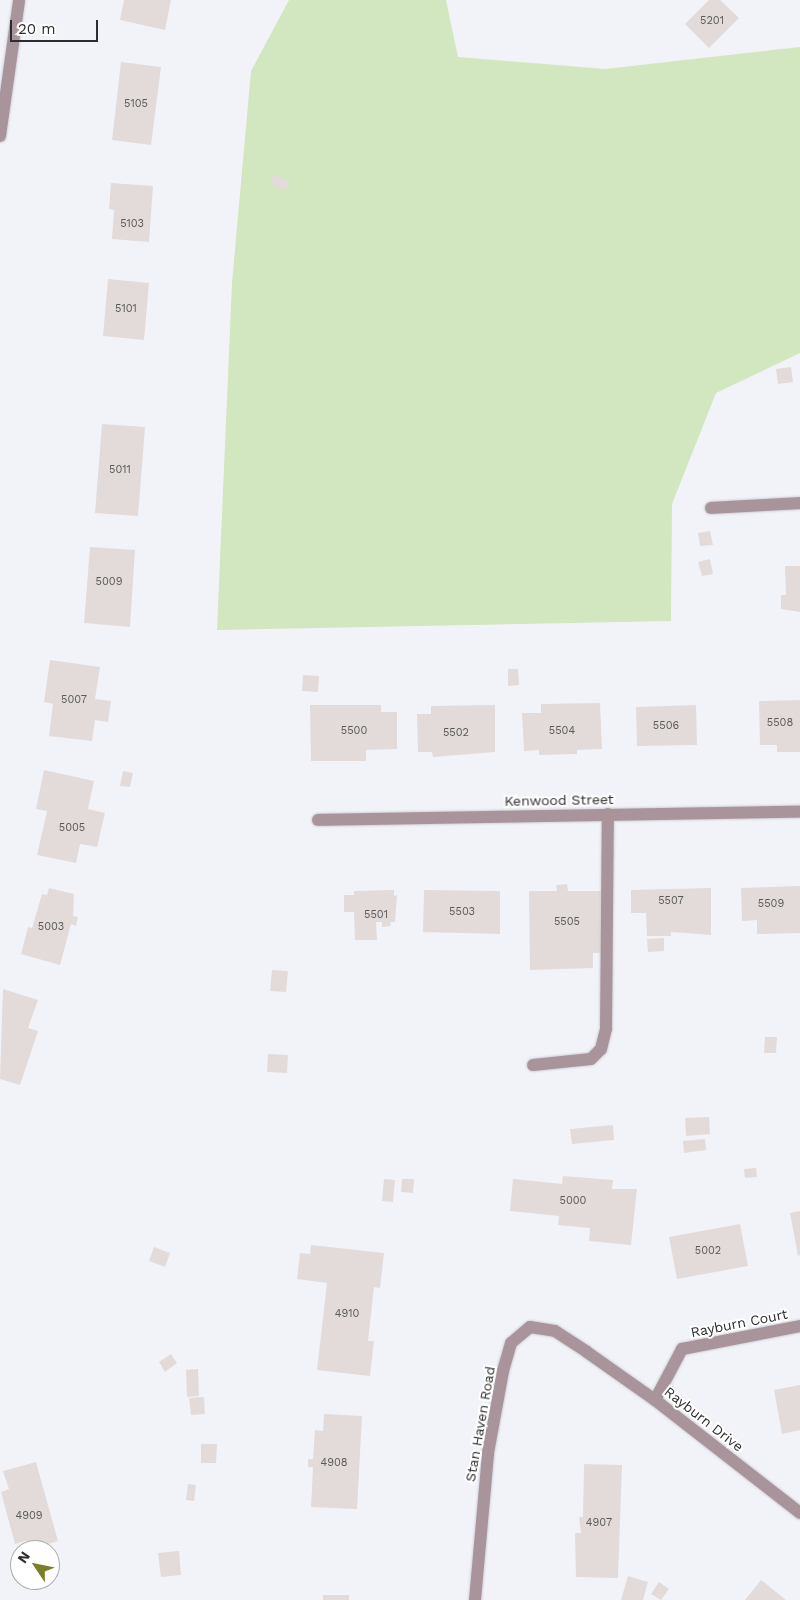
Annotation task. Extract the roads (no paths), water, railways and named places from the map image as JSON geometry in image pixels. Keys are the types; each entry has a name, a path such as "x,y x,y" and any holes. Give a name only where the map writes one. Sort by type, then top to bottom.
{"street":[{"path":"0,136 19,0"},
{"path":"711,508 800,503"},
{"name":"Kenwood Street","path":"318,820 800,812"},
{"path":"533,1065 591,1059 601,1049 606,1029 608,814"},
{"name":"Rayburn Court","path":"655,1400 682,1349 800,1326"},
{"name":"Stan Haven Road","path":"475,1600 488,1453 511,1343 530,1327 542,1328 555,1331 587,1352"},
{"name":"Rayburn Drive","path":"587,1352 655,1400 800,1513"}]}
